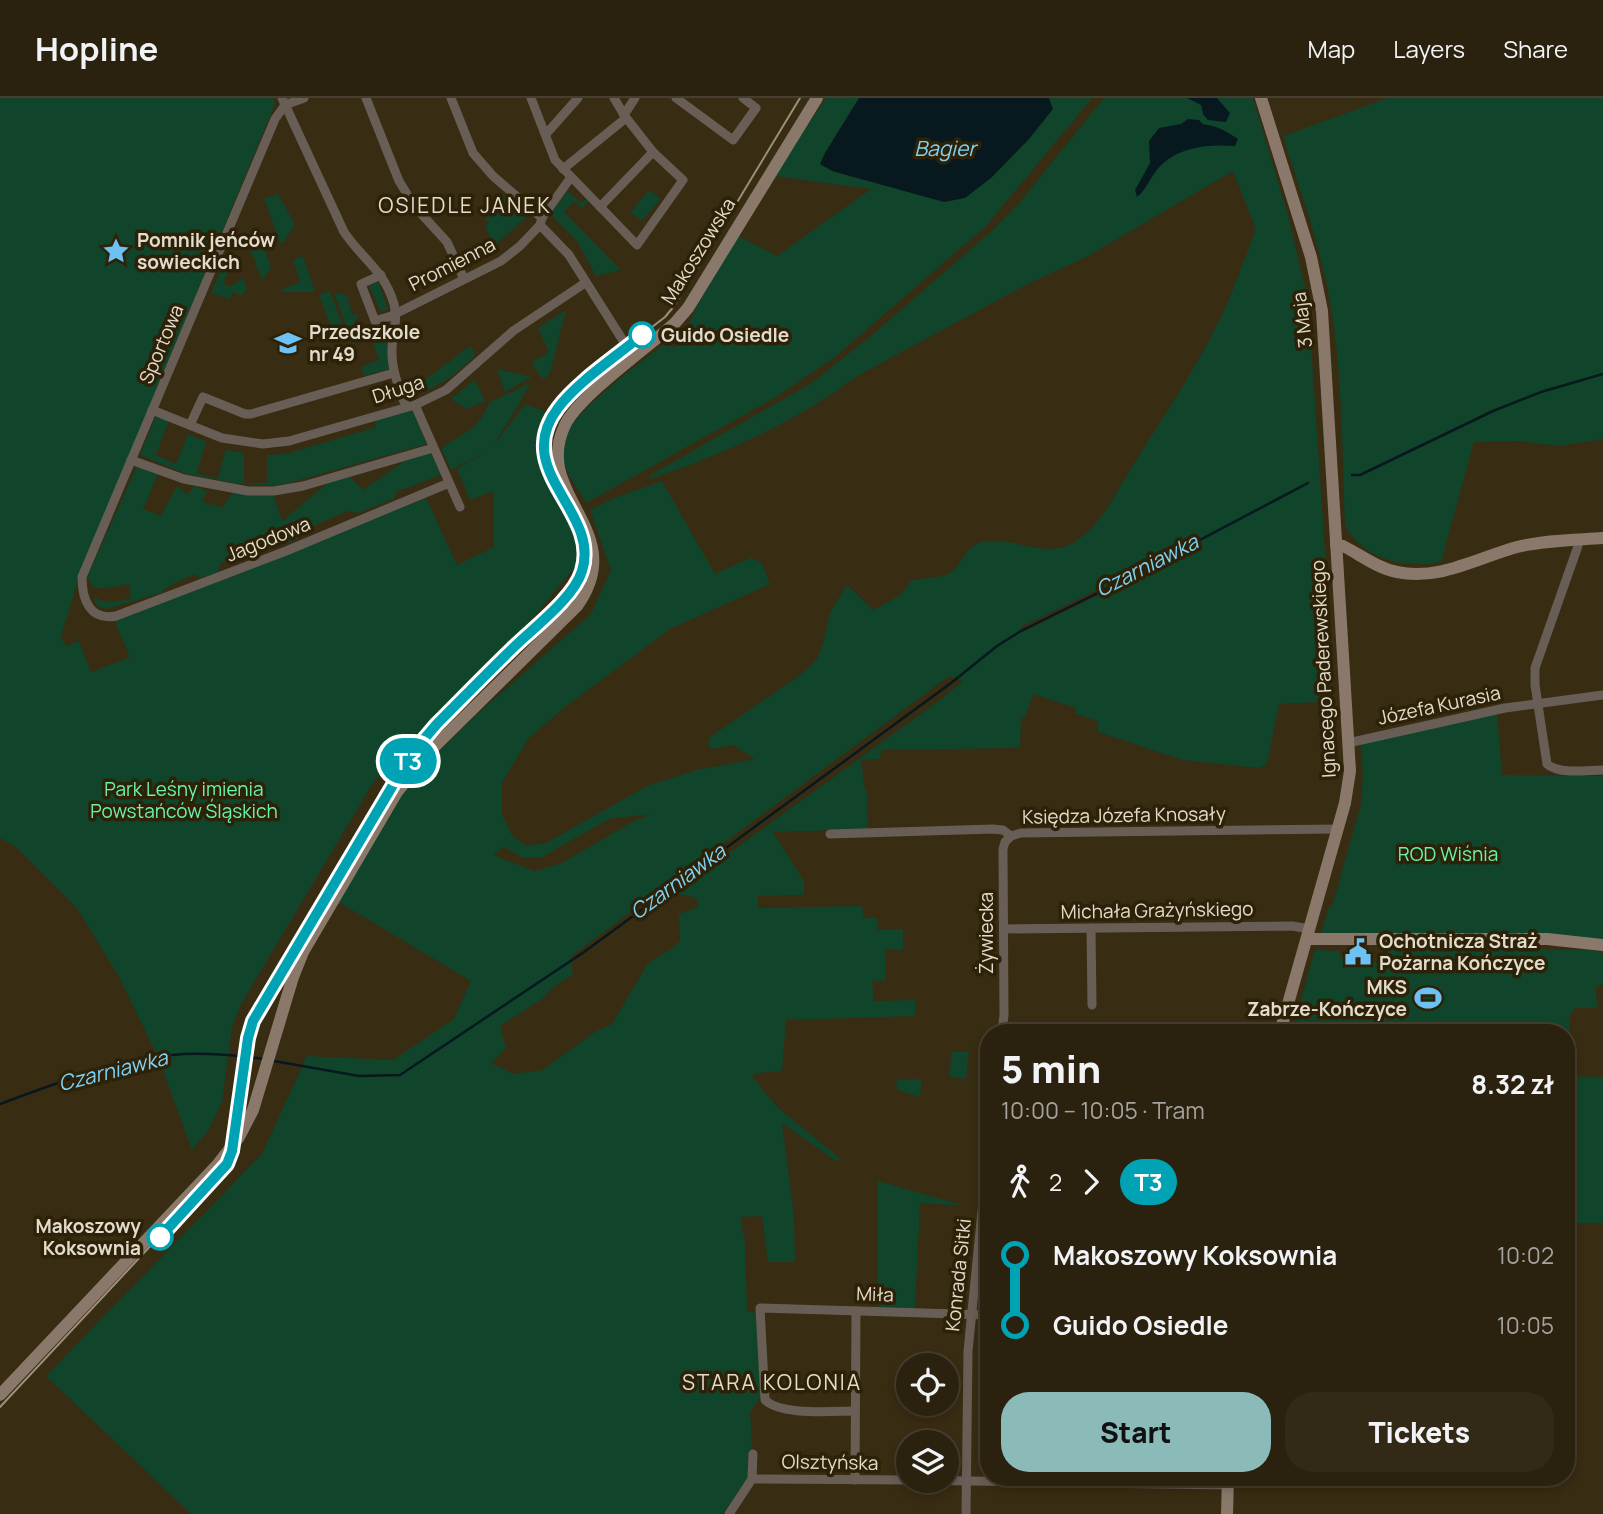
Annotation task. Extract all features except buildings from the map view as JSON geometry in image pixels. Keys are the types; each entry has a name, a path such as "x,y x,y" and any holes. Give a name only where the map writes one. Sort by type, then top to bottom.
{"main road":[{"name":"Makoszowska","path":"0,1395 226,1154 247,1123 269,1061 293,977 309,941 405,779 576,606 590,585 595,559 593,546 560,476 558,454 564,426 577,408 675,323 694,299 817,98"},
{"name":"3 Maja","path":"1261,98 1307,244 1320,298 1336,545"},
{"path":"1336,545 1388,570 1424,574 1452,569 1518,547 1603,538"},
{"name":"Ignacego Paderewskiego","path":"1282,1024 1349,780 1336,545"},
{"path":"1308,934 1547,939 1603,946"},
{"path":"1227,1514 1228,1486"}],"street":[{"path":"304,98 284,102 344,232 381,275 389,291 395,312 392,346 394,373 460,506"},
{"path":"366,98 399,181 415,207 447,242 464,279"},
{"path":"451,98 474,153 493,176 541,222 569,256 634,358"},
{"path":"531,98 555,160 637,245 683,180 653,152 614,98"},
{"path":"546,134 578,98"},
{"path":"563,169 625,116 635,98"},
{"path":"676,98 733,140 756,108 743,98"},
{"name":"Sportowa","path":"98,615 86,603 82,577 284,102"},
{"path":"600,207 653,152"},
{"name":"Promienna","path":"381,275 361,284 375,320 464,279 510,254 541,222 571,177"},
{"name":"Długa","path":"152,410 232,441 277,444 411,406 446,390 513,331 585,283"},
{"name":"Długa","path":"190,425 203,397 251,414 394,373"},
{"name":"Jagodowa","path":"131,460 184,479 247,491 274,491 303,486 433,448"},
{"name":"Jagodowa","path":"98,615 116,616 286,551 449,483"},
{"path":"1577,539 1578,546 1535,668 1537,702 1547,765 1561,770 1603,770"},
{"name":"Józefa Kurasia","path":"1348,743 1537,702 1603,695"},
{"name":"Księdza Józefa Knosały","path":"830,834 993,829 1003,830 1011,836 1337,829"},
{"name":"Żywiecka","path":"1003,1024 1003,849 1011,836"},
{"name":"Michała Grażyńskiego","path":"1004,929 1292,926 1308,934"},
{"path":"1091,928 1092,1005"},
{"name":"Konrada Sitki","path":"966,1514 971,1314 980,1226"},
{"name":"Miła","path":"855,1411 796,1410 765,1401 760,1308 980,1314"},
{"path":"855,1480 856,1311"},
{"path":"729,1514 752,1479 753,1454"},
{"name":"Olsztyńska","path":"752,1479 896,1480"},
{"name":"Olsztyńska","path":"959,1481 980,1481"}],"green space":[{"name":"Park Leśny imienia Powstańców Śląskich","path":"0,98 273,98 275,104 79,577 61,637 66,646 79,641 91,672 130,657 114,620 426,498 457,565 494,547 494,491 470,500 457,469 486,452 451,470 441,448 474,427 490,402 530,383 491,449 525,404 547,412 540,437 546,472 577,538 579,550 576,566 485,675 374,781 242,1002 232,1027 222,1102 208,1131 192,1150 158,1057 119,977 77,908 16,847 0,838"},
{"path":"826,98 859,98 825,153 821,165 862,179 926,183 991,178 1029,139 1052,109 1049,98 1092,98 986,226 835,357 776,397 586,503 565,465 564,446 567,433 584,411 610,387 663,345 675,347 691,330 690,321 697,306 738,236 777,256 871,189 774,176"},
{"path":"1104,98 1253,98 1287,212 1308,300 1326,568 1316,570 1323,694 1317,698 1317,702 1279,704 1267,764 1259,768 1182,760 1098,732 1098,721 1075,714 1076,708 1033,694 1025,718 1021,717 1020,748 882,750 879,759 861,760 867,791 868,829 773,832 804,881 804,895 758,896 758,908 862,906 863,918 877,918 878,930 903,929 903,949 885,950 886,980 872,981 874,1001 915,1000 915,1016 786,1020 782,1071 756,1073 752,1076 777,1107 841,1159 836,1161 782,1123 794,1217 795,1262 768,1262 762,1216 740,1217 745,1242 747,1311 756,1313 761,1397 750,1412 752,1442 749,1475 723,1514 191,1514 46,1376 262,1154 307,1056 393,1060 454,1019 471,981 342,904 337,904 406,789 430,760 476,715 591,614 611,570 590,510 662,481 715,574 750,558 761,562 770,584 670,629 565,707 528,739 502,783 502,814 511,834 524,845 544,844 647,786 696,770 755,759 733,745 712,749 708,745 710,737 799,676 817,659 830,612 847,585 873,610 899,595 911,581 939,577 953,571 976,544 994,541 1053,549 1076,541 1085,534 1108,506 1209,341 1229,300 1256,229 1233,171 1088,256 1026,285 857,376 784,423 705,459 651,479 649,476 810,384 871,336 994,229 1021,201","holes":["1113,582 1119,585 1023,632 1021,627","949,676 963,681 718,861 674,890 679,894 697,898 698,907 679,914 680,941 648,963 612,1024 598,1030 542,1070 514,1074 491,1063 506,1048 500,1026 545,997 551,989 573,974 570,957","650,815 634,821 562,863 534,871 493,855 504,847 522,857 542,857 611,818"]},
{"path":"1388,98 1603,98 1603,439 1559,446 1519,441 1474,442 1441,562 1427,564 1400,562 1375,554 1354,538 1345,526 1341,411 1334,324 1320,255 1283,136"},
{"path":"649,190 661,199 642,221 631,212"},
{"path":"568,191 581,203 586,199 589,202 582,208 574,201 564,212 621,270 596,276 577,241 553,217 552,211"},
{"path":"278,194 295,224 284,242 280,243 264,198"},
{"path":"507,195 530,214 494,246 485,226 489,223 485,219"},
{"path":"259,238 271,268 262,280 248,244"},
{"path":"229,252 233,262 223,283 230,287 243,278 247,289 241,296 233,292 230,299 211,293"},
{"path":"303,256 315,292 283,292 282,289 300,282 293,260"},
{"path":"378,281 388,309 381,312 369,286"},
{"path":"330,291 346,336 336,340 319,295"},
{"path":"334,293 347,295 352,315 359,313 349,334"},
{"path":"566,310 550,373 544,379 532,362 549,352 538,328"},
{"path":"389,326 389,369 364,376 361,367 379,360 372,338 353,344 351,337"},
{"path":"470,346 474,357 451,377 426,391 421,383"},
{"path":"497,369 532,377 505,392"},
{"path":"475,380 485,401 466,409 451,399"},
{"path":"412,409 427,444 285,484 269,486 233,483 186,474 140,455 155,418 161,417 169,420 156,455 176,464 188,434 206,442 197,473 217,479 226,450 244,453 244,483 267,483 267,455 286,454 376,427 375,419"},
{"path":"430,451 441,475 396,492 394,499 358,513 347,511 303,531 298,539 282,545 278,540 221,563 217,573 200,578 195,574 167,587 161,593 106,609 94,601 95,597 108,602 131,598 129,584 100,589 92,586 87,577 137,466 158,474 143,509 161,516 177,486 188,495 194,485 207,492 202,500 208,505 214,504 222,508 235,489 273,493 282,521 335,477 347,474 363,490 416,453"},
{"name":"ROD Wiśnia","path":"1497,713 1502,775 1603,776 1603,943 1321,933 1329,907 1332,907 1361,804 1363,772 1360,740"},
{"name":"MKS Zabrze-Kończyce","path":"1389,948 1589,950 1603,953 1603,985 1596,986 1597,1008 1576,1008 1570,1014 1570,1024 1294,1024 1315,950 1340,951 1340,957 1385,963"},
{"path":"952,1052 969,1052 966,1079 949,1077"},
{"name":"MKS Zabrze-Kończyce","path":"1575,1076 1603,1077 1603,1223 1575,1223"},
{"path":"922,1079 920,1097 898,1090 896,1080"},
{"path":"878,1181 965,1206 920,1203 915,1308 878,1307"}],"water":[{"name":"Bagier","path":"859,98 1049,98 1053,109 1029,139 991,178 965,198 944,202 832,171 820,164"},
{"path":"1187,98 1217,98 1230,113 1226,122 1208,120 1201,105"},
{"path":"1188,119 1199,120 1238,139 1235,146 1203,147 1173,156 1164,162 1137,197 1135,190 1150,163 1149,141 1159,128 1181,124"}],"waterway":[{"name":"Czarniawka","path":"1352,475 1360,475 1493,411 1541,392 1603,374"},
{"name":"Czarniawka","path":"274,1061 359,1076 400,1075 584,952 951,683 997,646 1021,631 1308,483"},
{"name":"Czarniawka","path":"0,1104 84,1074 150,1058 195,1054 264,1059"}],"tram line":[{"path":"0,1407 227,1164 232,1151 248,1038 253,1021 393,785 419,745 436,725 565,597 581,572 585,549 579,528 547,467 544,444 550,420 585,380 665,317 675,305 800,98"},
{"name":"T3","path":"160,1237 227,1164 232,1151 248,1038 253,1021 393,785 419,745 436,725 555,607 581,575 586,551 584,542 578,525 548,471 544,445 547,426 566,398 642,335"}],"place":[{"name":"Pomnik jeńców sowieckich","path":"116,251"},
{"name":"Guido Osiedle","path":"642,335"},
{"name":"Przedszkole nr 49","path":"288,343"},
{"name":"Ochotnicza Straż Pożarna Kończyce","path":"1358,952"},
{"name":"MKS Zabrze-Kończyce","path":"1428,998"},
{"name":"Makoszowy Koksownia","path":"160,1237"}],"district":[{"name":"OSIEDLE JANEK","path":"465,206"},
{"name":"STARA KOLONIA","path":"772,1383"}]}
